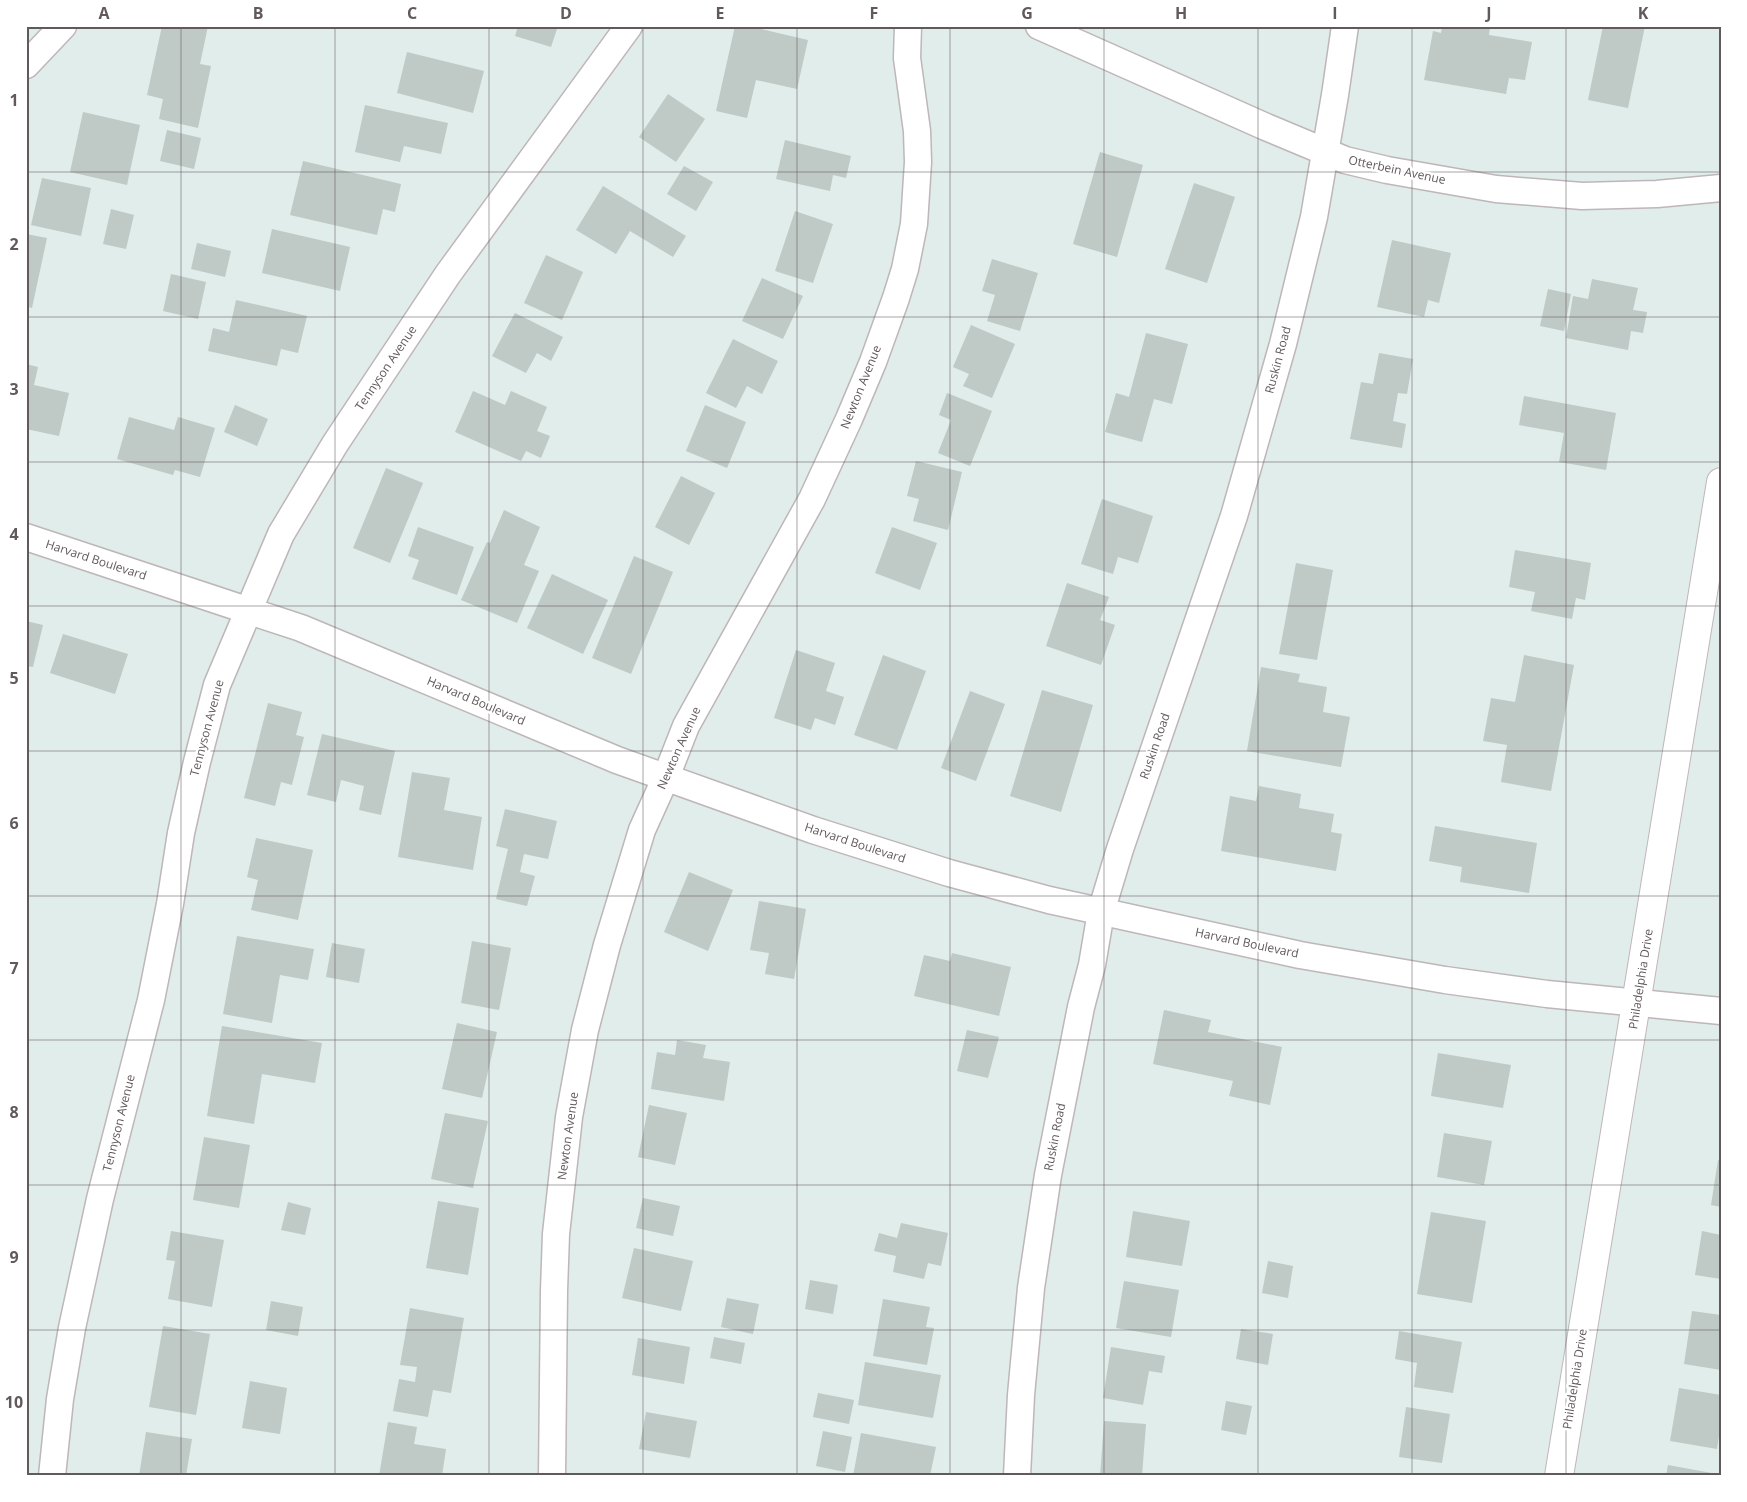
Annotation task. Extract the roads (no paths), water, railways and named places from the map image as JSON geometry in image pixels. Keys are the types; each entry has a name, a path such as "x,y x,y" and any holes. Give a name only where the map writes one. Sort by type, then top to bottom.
{"main road":[{"name":"Philadelphia Drive","path":"1559,1476 1721,482"}],"street":[{"path":"26,65 63,26"},
{"name":"Tennyson Avenue","path":"52,1476 60,1399 72,1328 100,1199 151,1000 170,904 181,833 217,686 281,534 335,444 448,274 629,26"},
{"name":"Newton Avenue","path":"552,1476 556,1244 569,1117 585,1030 606,945 642,830 666,778 686,726 812,499 866,379 896,298 905,269 914,224 918,162 917,131 907,58 908,26"},
{"name":"Otterbein Avenue","path":"1039,26 1325,152 1345,160 1387,170 1496,189 1582,196 1657,194 1721,188"},
{"name":"Ruskin Road","path":"1017,1476 1021,1395 1030,1298 1048,1175 1081,1006 1092,966 1101,912 1120,849 1234,516 1283,344 1314,217 1345,26"},
{"name":"Harvard Boulevard","path":"26,537 301,628 617,760 813,830 949,873 1048,900 1300,955 1436,978 1547,994 1721,1011"}]}
